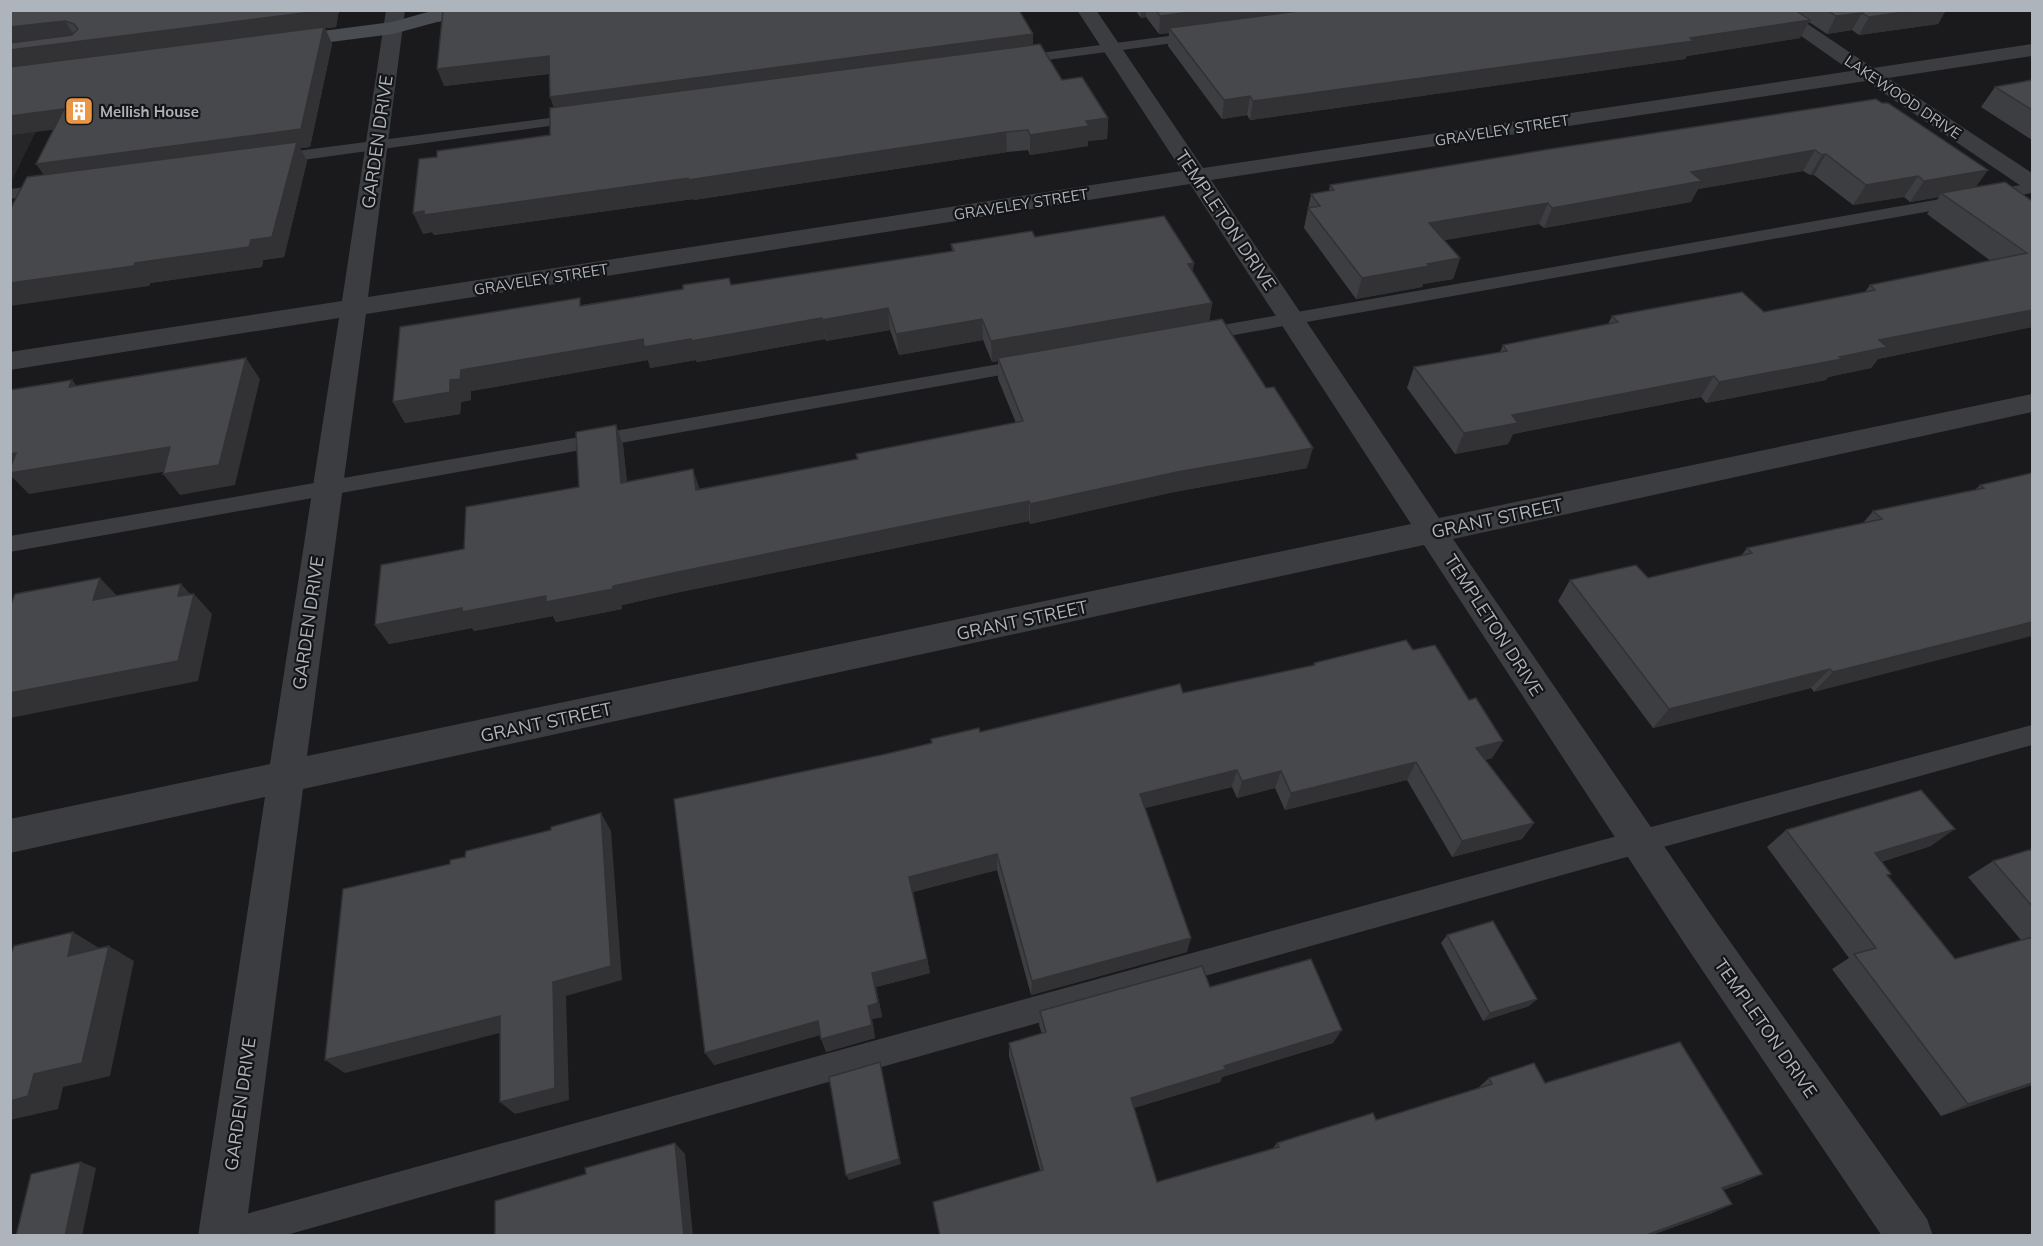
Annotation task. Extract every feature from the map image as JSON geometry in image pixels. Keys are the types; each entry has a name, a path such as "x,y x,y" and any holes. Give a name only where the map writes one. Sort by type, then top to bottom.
{"main road":[{"path":"276,26 436,16 486,10"},
{"path":"259,45 395,18"}],"street":[{"name":"TEMPLETON DRIVE","path":"1086,10 1637,843 1910,1236"},
{"name":"LAKEWOOD DRIVE","path":"1773,10 2032,185"},
{"name":"GARDEN DRIVE","path":"222,1236 395,18"},
{"name":"GRAVELEY STREET","path":"10,361 1196,176 2032,50"},
{"name":"GRANT STREET","path":"10,836 2032,403"}],"lane":[{"path":"1003,62 1216,34"},
{"path":"263,160 599,116"},
{"path":"1177,339 2032,185"},
{"path":"10,194 68,186"},
{"path":"10,544 1048,362"},
{"path":"222,1236 2032,735"}],"shaded area":[{"path":"63,77 11,182 11,84"}],"building":[{"path":"10,10 327,10 10,50 10,43 72,35 78,29 74,24 65,21 10,27"},
{"path":"443,10 1019,10 1033,34 550,97 549,56 437,69"},
{"path":"1156,10 1206,10 1160,16"},
{"path":"1306,10 1795,10 1810,20 1690,38 1694,41 1253,101 1250,96 1224,100 1169,28"},
{"path":"1827,10 1917,10 1869,17 1862,13 1836,16"},
{"path":"324,27 301,129 36,164 64,109 10,116 10,67"},
{"path":"1040,44 1062,80 1082,77 1108,118 1086,121 1089,126 1030,135 1028,130 1006,132 688,180 688,178 424,215 424,211 413,213 419,159 437,157 437,151 550,135 550,108"},
{"path":"2032,80 2032,110 1995,87"},
{"path":"1876,99 1882,103 1888,103 1988,170 1924,181 1918,176 1866,185 1826,154 1822,155 1815,150 1691,172 1702,181 1552,208 1548,203 1429,223 1460,258 1362,278 1308,208 1320,206 1311,194 1334,190 1330,185"},
{"path":"297,142 272,237 251,240 249,247 10,283 10,210 27,177"},
{"path":"2005,182 2032,201 2032,310 1879,340 1887,347 1839,357 1842,359 1719,382 1714,376 1512,415 1518,423 1464,433 1414,367 1507,351 1503,345 1618,322 1612,316 1742,292 1764,312 1875,290 1870,285 2027,253 1941,193"},
{"path":"1164,216 1194,263 1188,264 1212,303 991,341 982,319 896,334 888,308 644,347 643,339 461,370 460,379 450,380 450,392 393,402 400,327 580,298 580,306 683,289 683,285 729,278 731,285 954,251 951,244 1032,231 1035,237"},
{"path":"1222,319 1266,388 1274,387 1313,448 1177,472 1030,504 1029,501 953,516 673,573 613,586 613,589 546,602 546,596 462,612 462,608 375,625 381,565 464,549 466,507 579,487 576,432 616,425 621,483 693,469 696,490 858,459 856,454 1023,421 998,358"},
{"path":"246,358 219,465 163,474 170,447 10,473 16,453 10,454 10,390 72,380 69,387"},
{"path":"2032,473 2032,622 1833,672 1830,669 1669,709 1570,580 1636,565 1648,578 1752,553 1747,548 1882,519 1873,511 1984,488 1980,485"},
{"path":"100,578 93,600 181,584 178,596 194,594 178,661 10,693 10,607 15,594"},
{"path":"1406,640 1413,650 1435,645 1469,700 1476,698 1503,741 1476,748 1534,823 1462,841 1416,762 1291,793 1281,771 1242,781 1237,770 1140,794 1191,938 1032,981 997,854 909,877 927,959 872,973 878,1003 868,1006 872,1025 821,1039 818,1021 705,1053 674,799 886,754 932,743 931,739 979,728 980,732 1180,684 1183,693 1315,665 1314,663"},
{"path":"1921,790 1955,829 1875,853 1891,874 1887,875 1955,959 2032,937 2032,1083 1968,1104 1854,954 1876,948 1786,830"},
{"path":"601,813 611,966 553,982 555,1088 500,1102 500,1016 325,1060 343,889 450,864 450,860 465,857 466,851 551,830 551,827"},
{"path":"2032,849 2032,906 1993,861"},
{"path":"1493,921 1537,999 1490,1013 1447,935"},
{"path":"73,932 68,956 109,946 82,1063 34,1074 28,1096 10,1101 10,951 14,946"},
{"path":"1311,959 1342,1030 1224,1066 1226,1069 1131,1098 1157,1182 1279,1147 1277,1143 1373,1113 1376,1120 1492,1084 1489,1078 1534,1063 1545,1083 1680,1042 1762,1174 1722,1188 1732,1204 1647,1236 940,1236 933,1202 1043,1170 1009,1043 1046,1032 1040,1011 1202,966 1210,987"},
{"path":"880,1062 899,1159 846,1175 829,1077"},
{"path":"675,1143 684,1236 495,1236 495,1201 586,1174 585,1168"},
{"path":"81,1162 65,1236 16,1236 31,1174"}],"place":[{"name":"Mellish House","path":"79,111"}]}
